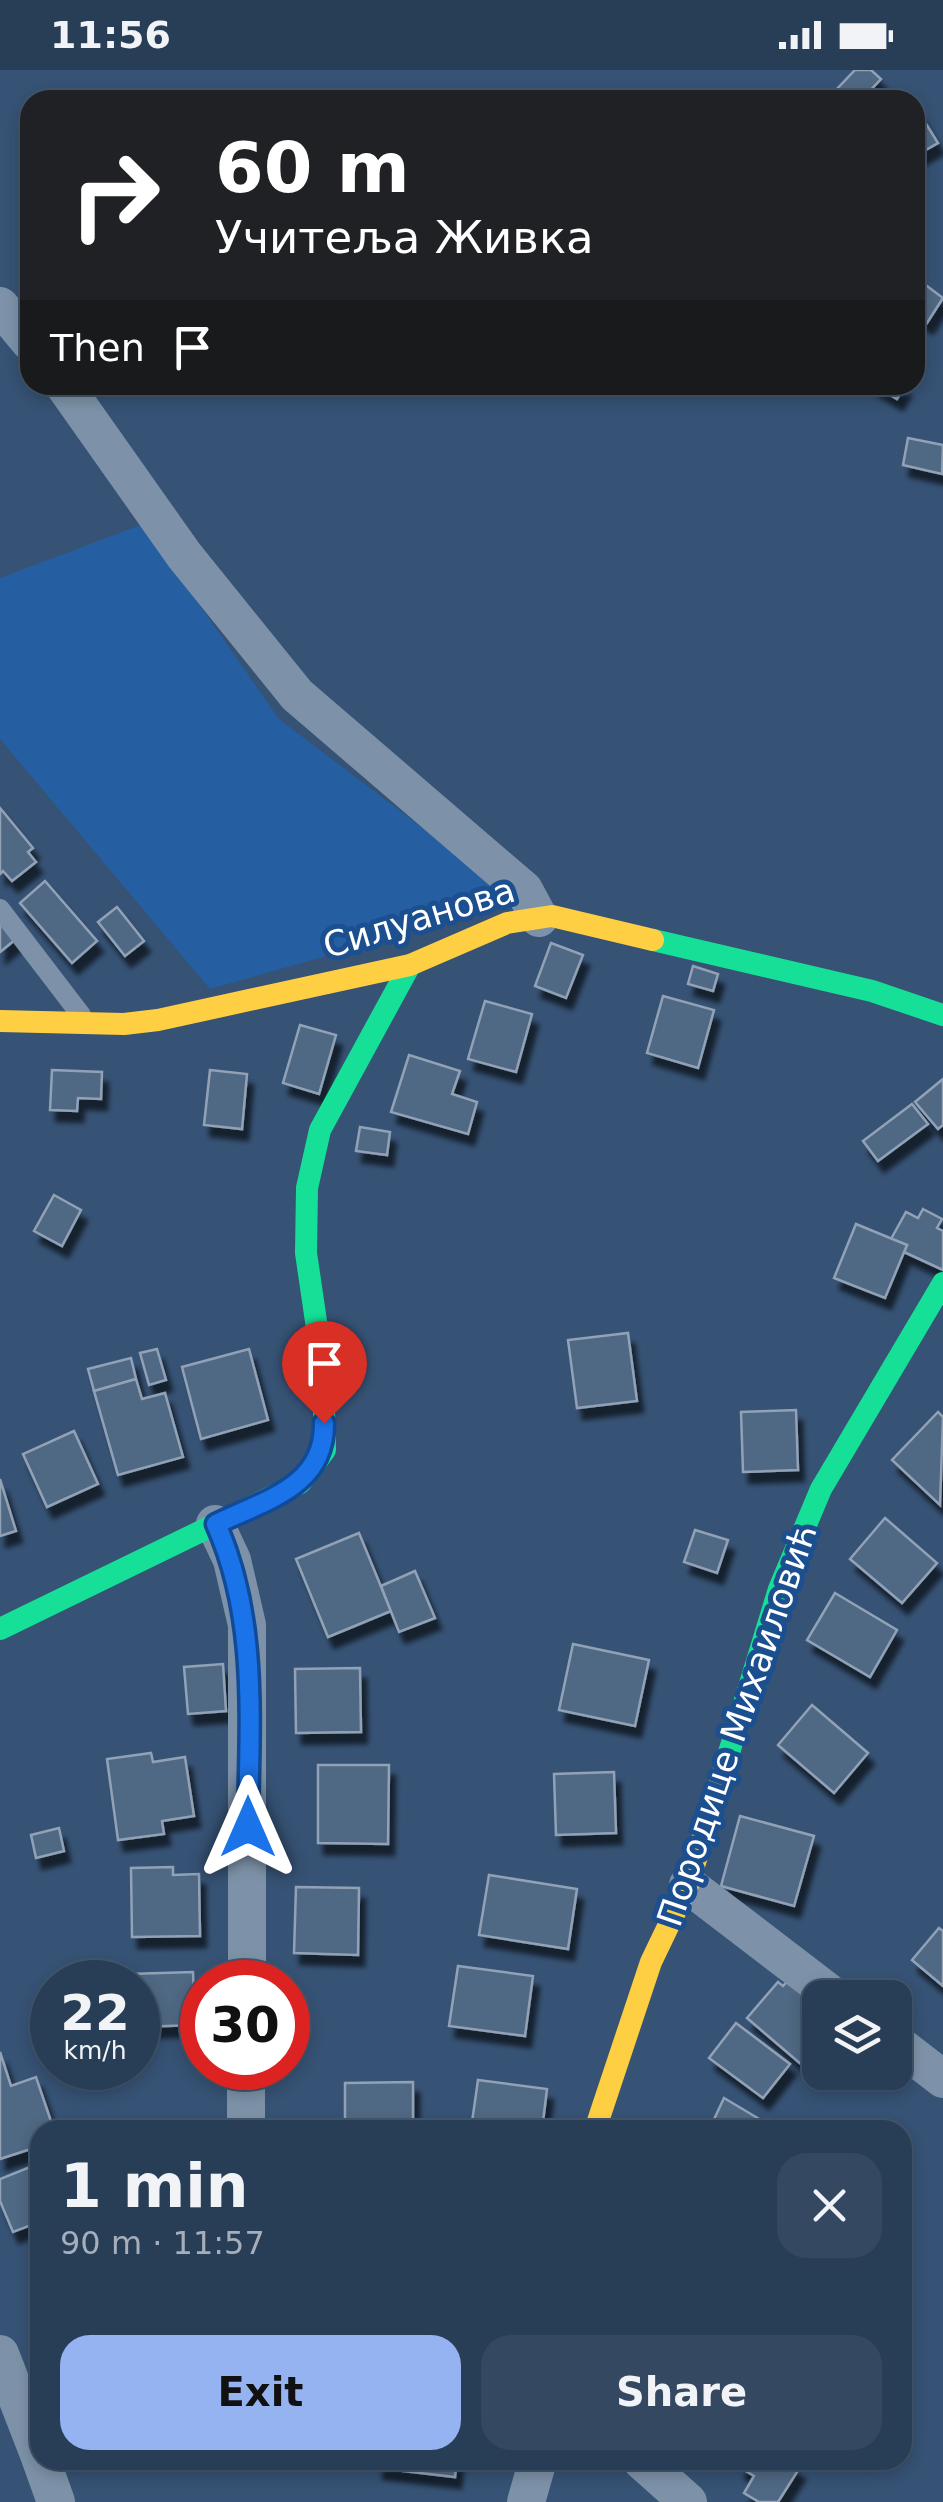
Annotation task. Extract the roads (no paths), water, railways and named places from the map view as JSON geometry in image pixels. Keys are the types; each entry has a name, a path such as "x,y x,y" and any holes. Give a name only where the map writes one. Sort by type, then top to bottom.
{"street":[{"path":"0,306 20,330"},
{"path":"71,395 193,568 297,695 510,878 530,898 538,918"},
{"name":"Силуанова","path":"0,1021 158,1020 410,964 508,924 552,916 872,992 943,1015"},
{"path":"0,1629 300,1484 325,1450 324,1370 306,1253 307,1188 320,1130 410,964"},
{"name":"Породице Михаиловић","path":"597,2120 651,1962 688,1884 779,1588 821,1488 943,1283"},
{"path":"216,1524 232,1560 247,1625 247,1960"},
{"path":"688,1884 813,1980"},
{"path":"912,2055 943,2079"},
{"path":"246,2090 246,2120"},
{"path":"4,2376 30,2435"},
{"path":"44,2470 56,2502"},
{"path":"526,2502 535,2470"},
{"path":"653,2470 688,2502"}],"lane":[{"path":"0,910 86,1022"}]}
